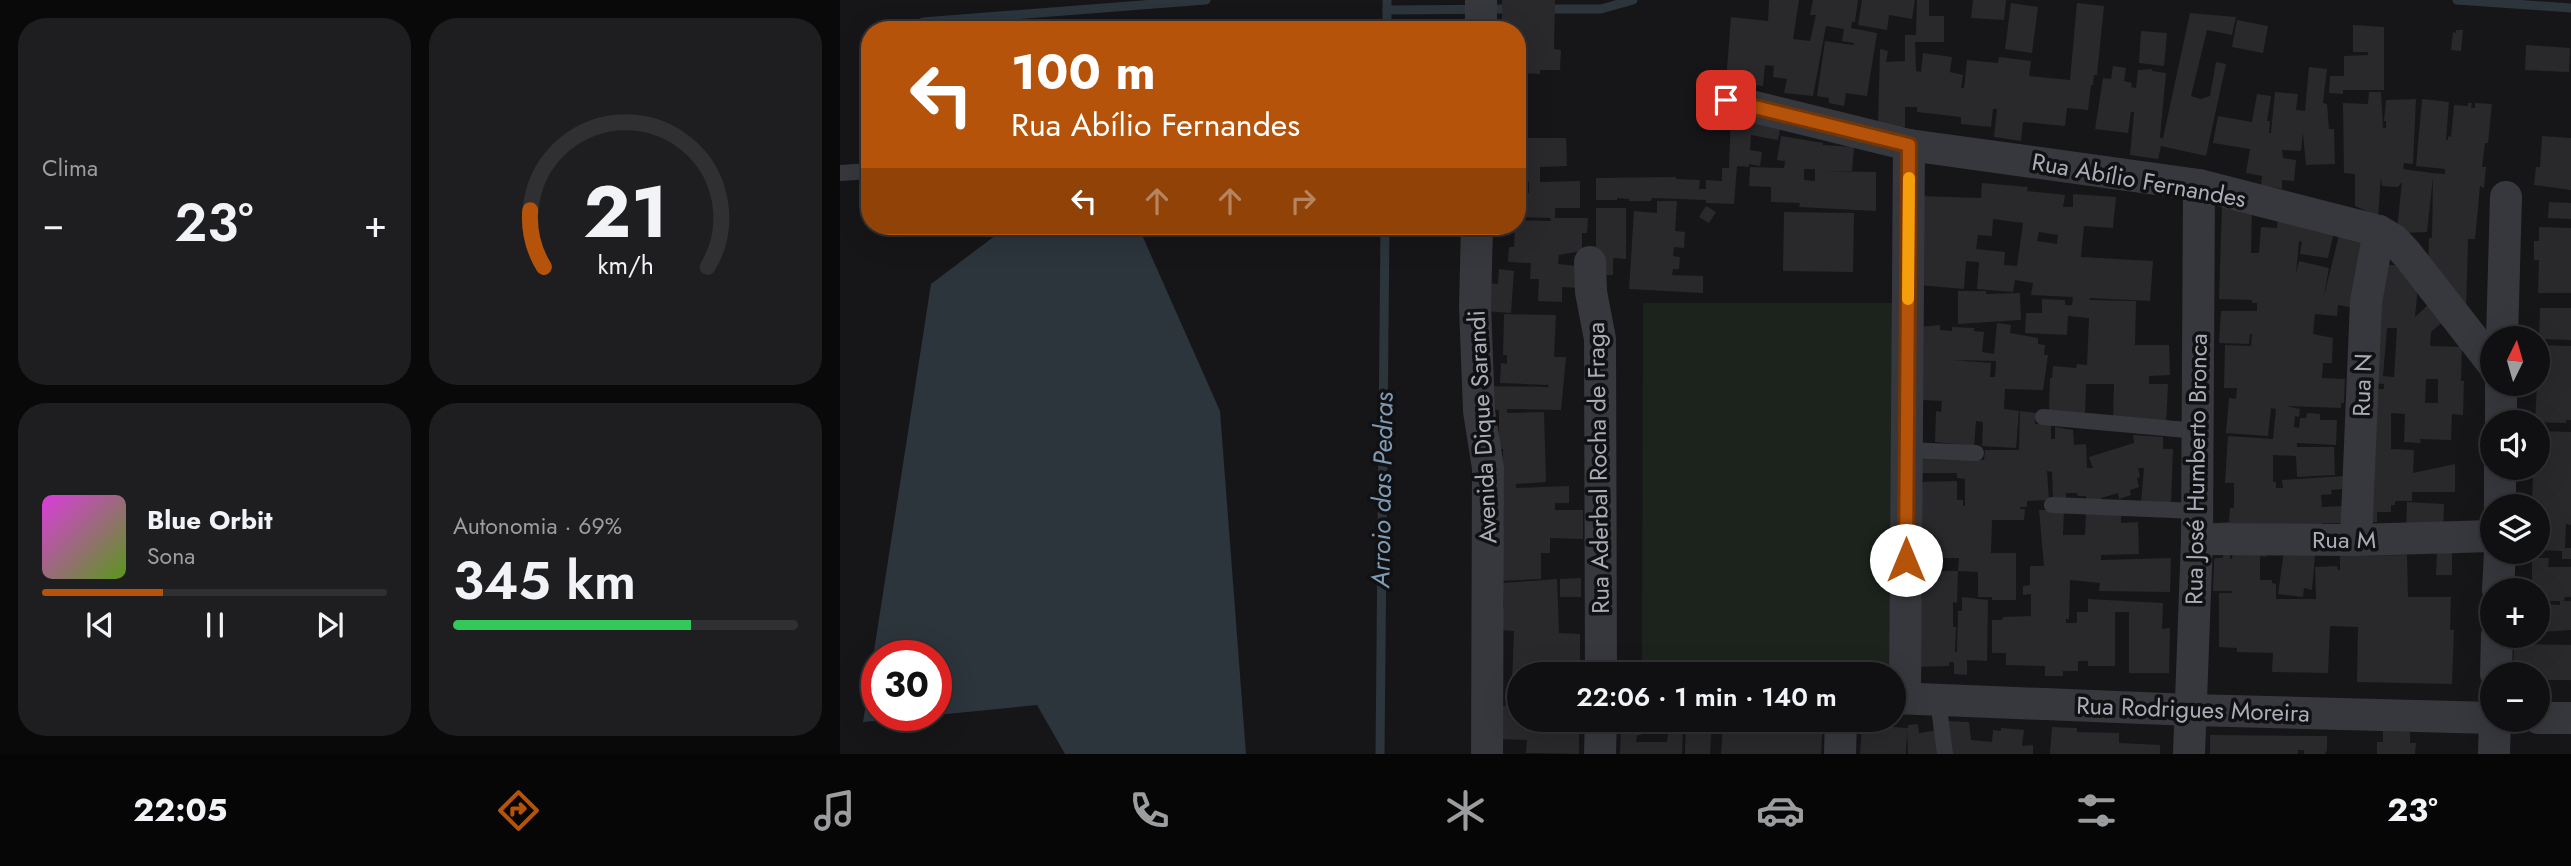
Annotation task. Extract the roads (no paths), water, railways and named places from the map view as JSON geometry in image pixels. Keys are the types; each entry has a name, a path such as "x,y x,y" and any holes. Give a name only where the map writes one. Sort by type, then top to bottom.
{"street":[{"name":"Rua Abílio Fernandes","path":"1726,100 1909,145 2199,185 2379,231 2394,240 2407,254 2480,348"},
{"path":"1900,662 1906,450 1909,145"},
{"name":"Rua José Humberto Bronca","path":"2189,754 2197,525 2199,185"},
{"path":"2502,326 2506,197"},
{"name":"Rua N","path":"2356,540 2366,302 2379,231"},
{"name":"Avenida Dique Sarandi","path":"1477,235 1475,306 1479,411 1488,468 1487,754"},
{"name":"Rua Aderbal Rocha de Fraga","path":"1590,262 1591,292 1600,339 1601,662"},
{"name":"Rua M","path":"2197,525 2356,540 2480,536"},
{"name":"Rua Rodrigues Moreira","path":"1906,698 2480,719"},
{"path":"2550,718 2571,718"},
{"path":"1600,754 1601,732"},
{"path":"1840,754 1841,732"},
{"path":"2493,732 2494,754"}],"lane":[{"path":"840,173 861,172"},
{"path":"2043,417 2198,431"},
{"path":"1906,450 1976,453"},
{"path":"2052,505 2197,525"},
{"path":"1938,700 1945,754"}],"waterway":[{"path":"936,21 1206,0"},
{"name":"Arroio das Pedras","path":"1387,0 1387,21"},
{"path":"1545,9 1601,9 1633,0"},
{"path":"2457,0 2571,8"},
{"path":"1387,10 1513,9"},
{"name":"Arroio das Pedras","path":"1380,754 1385,235"}]}
